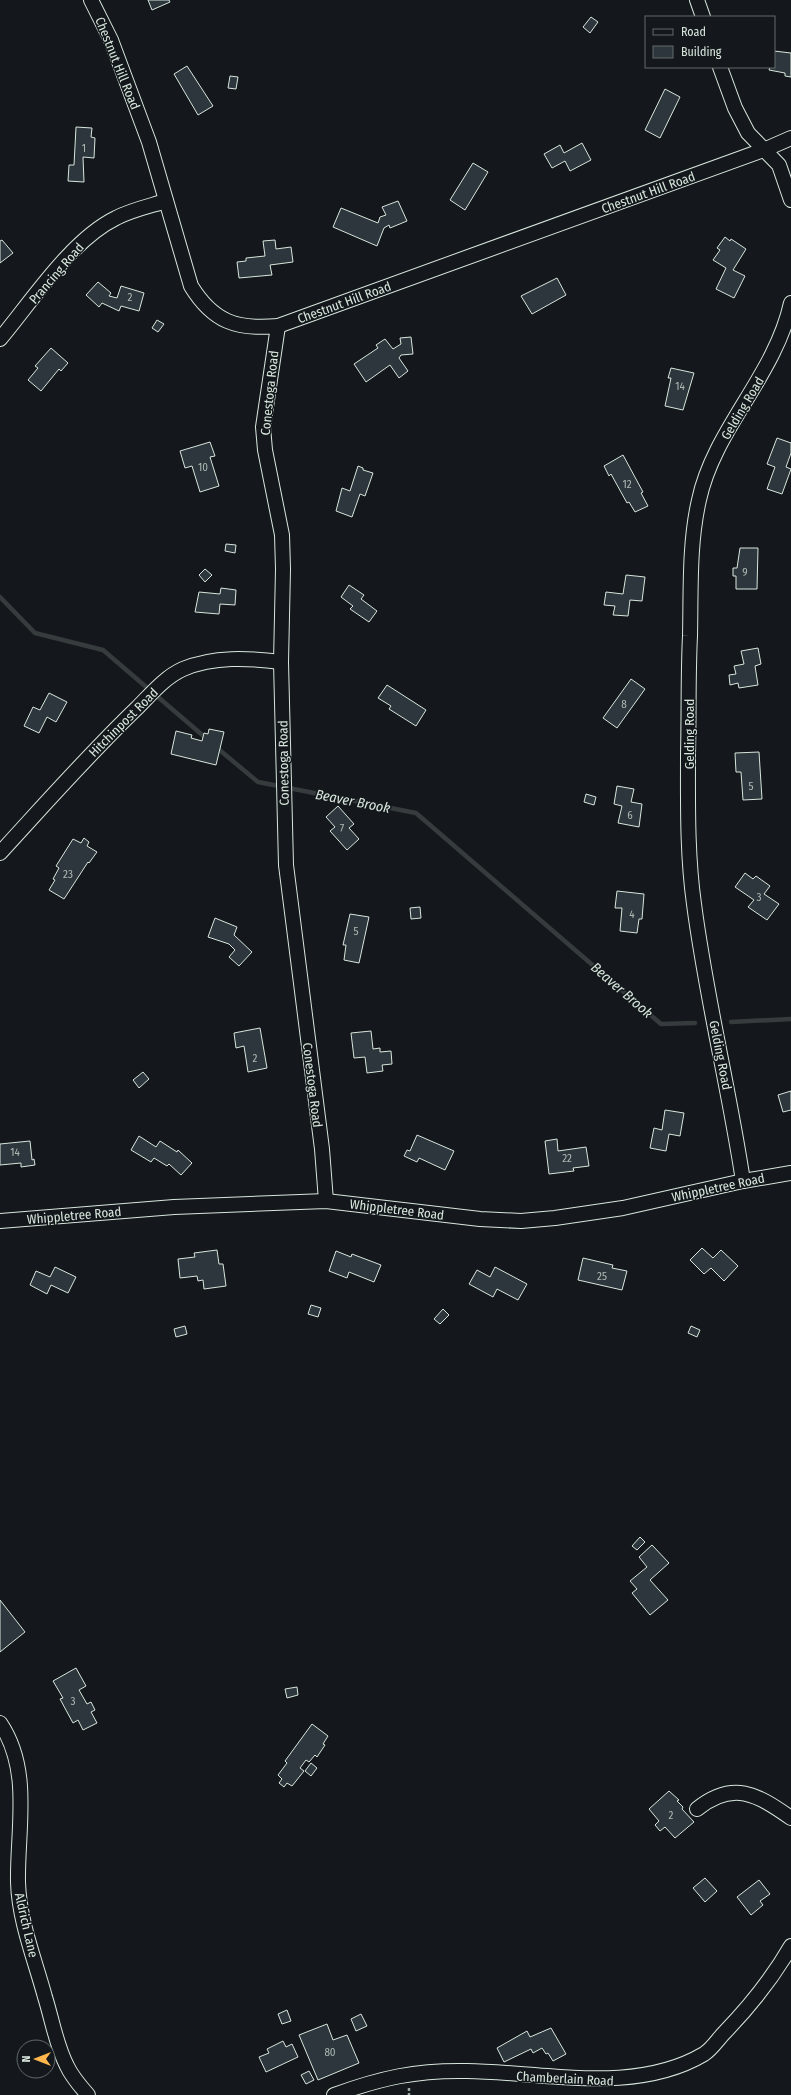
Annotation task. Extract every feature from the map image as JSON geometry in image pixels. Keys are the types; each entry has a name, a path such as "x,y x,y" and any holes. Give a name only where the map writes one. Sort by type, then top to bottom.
{"street":[{"name":"Chestnut Hill Road","path":"91,0 105,27 149,142 191,286 200,300 222,319 248,327 278,326 766,149 791,138"},
{"path":"697,0 703,16"},
{"path":"720,68 735,108 748,133 766,149 779,165 791,200"},
{"name":"Prancing Road","path":"0,340 65,259 89,235 116,217 166,201"},
{"name":"Gelding Road","path":"743,1181 733,1117 716,1034 694,902 688,813 689,653 693,543 698,502 709,470 722,443 758,384 774,353 787,322 791,304"},
{"name":"Conestoga Road","path":"278,326 263,427 265,450 282,535 283,569 281,662 286,865 322,1149 326,1201"},
{"name":"Hitchinpost Road","path":"0,853 108,736 168,677 183,669 222,659 250,659 281,662"},
{"name":"Whippletree Road","path":"0,1221 174,1207 326,1201 480,1219 522,1221 555,1218 623,1208 743,1181 791,1173"},
{"name":"Aldrich Lane","path":"0,1723 10,1741 15,1757 21,1790 18,1881 22,1915 62,2055 74,2079 88,2095"},
{"path":"697,1809 713,1797 738,1792 767,1802 791,1818"},
{"name":"Chamberlain Road","path":"334,2095 385,2078 416,2073 468,2071 617,2081 662,2073 689,2063 705,2053 773,1977 791,1946"}],"building":[{"path":"148,0 169,0 170,2 152,10"},
{"path":"591,17 598,22 590,33 583,27"},
{"path":"775,51 791,53 791,77 785,76 785,73 769,70 770,68 775,68"},
{"path":"187,66 213,106 198,115 174,74"},
{"path":"230,76 238,77 236,89 228,88"},
{"path":"665,89 680,97 660,138 645,130"},
{"path":"76,127 92,128 91,137 95,138 94,158 83,157 84,182 68,181 69,165 74,165"},
{"path":"582,143 591,160 570,171 565,161 552,168 544,154 560,145 564,153"},
{"path":"473,163 488,172 465,210 450,200"},
{"path":"398,201 407,221 390,228 389,225 384,228 377,246 333,227 341,208 378,223 380,217 386,215 382,207"},
{"path":"725,237 730,241 731,239 746,249 733,270 745,276 734,298 716,289 726,268 713,260 720,250 717,248"},
{"path":"2,240 13,253 0,263 0,241"},
{"path":"275,240 276,249 291,247 293,262 270,265 272,275 239,278 237,262 246,261 246,258 265,256 263,241"},
{"path":"557,278 566,295 532,314 521,296"},
{"path":"98,282 111,293 109,296 117,298 121,286 144,293 139,311 121,306 119,311 102,303 99,307 86,295"},
{"path":"157,320 164,324 158,332 152,328"},
{"path":"411,337 413,354 401,355 399,358 408,371 399,378 390,365 366,382 354,364 378,348 376,345 385,339 393,349 401,344 400,338"},
{"path":"51,348 68,363 61,371 59,369 41,391 28,380 38,368 35,366"},
{"path":"671,368 694,373 683,410 665,406 671,378 668,378"},
{"path":"777,438 791,443 791,453 786,467 791,469 782,494 767,489 775,467 767,464"},
{"path":"210,442 215,456 210,457 219,486 200,492 192,466 185,468 180,451"},
{"path":"623,455 643,492 641,493 648,506 635,512 629,502 627,503 611,474 609,476 604,466"},
{"path":"358,466 363,468 363,470 373,473 365,496 360,494 352,517 336,511 342,488 350,491"},
{"path":"226,544 236,545 235,553 225,551"},
{"path":"740,548 758,548 757,589 736,589 736,576 733,576 733,568 737,568"},
{"path":"205,569 212,575 205,582 199,575"},
{"path":"626,575 645,577 642,601 630,600 628,616 613,615 615,606 604,605 606,592 623,594"},
{"path":"349,585 364,595 361,599 377,611 369,622 350,609 353,606 341,597"},
{"path":"221,588 236,590 235,605 220,604 219,614 195,612 199,592 220,594"},
{"path":"758,648 761,664 755,666 758,685 739,688 738,683 730,685 729,675 736,674 734,666 744,664 741,651"},
{"path":"631,679 645,689 617,728 603,718"},
{"path":"387,685 426,710 416,726 389,709 391,706 378,698"},
{"path":"49,693 67,702 56,722 47,717 39,733 24,726 33,707 40,710"},
{"path":"209,729 224,732 216,765 171,754 176,731 192,735 191,738 202,741 204,733 208,734"},
{"path":"759,752 762,799 743,800 741,772 736,772 735,753"},
{"path":"617,786 634,789 631,802 642,804 639,827 618,823 622,806 614,804"},
{"path":"586,794 596,797 594,805 584,802"},
{"path":"338,806 354,824 349,828 359,839 347,850 330,831 335,827 326,817"},
{"path":"84,838 89,842 87,846 97,852 89,863 88,862 64,899 49,890 55,880 53,879 59,868 56,866 73,839 81,843"},
{"path":"745,873 753,879 756,876 770,886 764,894 779,904 767,920 748,907 754,900 735,887"},
{"path":"617,891 644,894 642,919 639,919 637,933 620,931 622,908 615,908"},
{"path":"420,907 421,918 411,919 410,908"},
{"path":"350,914 369,917 359,963 344,960 346,945 343,945"},
{"path":"215,918 237,927 234,935 252,952 239,966 229,957 235,950 229,944 208,937"},
{"path":"260,1028 267,1068 248,1072 244,1046 236,1048 234,1033"},
{"path":"371,1031 373,1049 380,1048 380,1052 391,1051 392,1064 382,1065 383,1071 367,1073 365,1057 354,1058 351,1033"},
{"path":"143,1072 149,1079 139,1088 133,1080"},
{"path":"791,1091 791,1110 783,1112 778,1095"},
{"path":"665,1110 684,1113 680,1136 669,1134 666,1151 650,1148 654,1128 662,1130"},
{"path":"417,1135 454,1151 445,1170 419,1158 417,1162 404,1156 407,1150 410,1151"},
{"path":"139,1136 156,1147 160,1141 177,1152 178,1150 192,1163 181,1175 169,1164 167,1166 154,1158 151,1162 131,1150"},
{"path":"557,1139 558,1151 586,1147 589,1166 573,1168 574,1171 549,1174 545,1141"},
{"path":"30,1141 32,1160 34,1159 35,1165 21,1167 21,1163 0,1165 0,1144"},
{"path":"702,1248 713,1258 721,1250 738,1266 724,1281 711,1268 704,1274 690,1260"},
{"path":"217,1250 219,1264 223,1264 226,1286 204,1289 203,1280 198,1281 197,1276 180,1278 178,1259 195,1257 194,1253"},
{"path":"336,1251 351,1257 352,1254 381,1265 374,1282 349,1272 347,1278 329,1271"},
{"path":"583,1258 613,1265 612,1268 627,1271 622,1290 578,1280"},
{"path":"55,1267 76,1277 68,1293 51,1285 47,1294 30,1285 36,1271 50,1277"},
{"path":"495,1267 527,1284 518,1300 497,1289 493,1297 469,1284 477,1270 490,1277"},
{"path":"311,1305 321,1308 318,1317 308,1314"},
{"path":"443,1309 449,1315 440,1324 434,1319"},
{"path":"185,1326 187,1334 176,1337 174,1329"},
{"path":"691,1326 700,1330 697,1337 688,1333"},
{"path":"640,1537 645,1542 637,1550 632,1546"},
{"path":"652,1545 669,1563 650,1580 668,1600 650,1615 632,1593 637,1589 630,1581 647,1567 639,1557"},
{"path":"0,1600 25,1632 0,1652"},
{"path":"76,1668 86,1686 79,1690 87,1704 91,1702 95,1710 91,1712 97,1723 83,1730 78,1720 73,1723 60,1699 63,1698 53,1681"},
{"path":"297,1687 298,1695 287,1698 285,1689"},
{"path":"312,1724 328,1736 323,1744 325,1745 317,1757 315,1755 309,1762 306,1760 300,1768 304,1771 292,1786 287,1783 284,1787 279,1783 282,1779 278,1775 287,1763 285,1761"},
{"path":"311,1763 317,1768 311,1776 305,1771"},
{"path":"669,1791 679,1800 677,1801 683,1807 682,1809 694,1822 675,1838 665,1827 660,1831 655,1825 659,1821 649,1809"},
{"path":"705,1878 717,1891 705,1902 693,1888"},
{"path":"759,1880 770,1894 760,1901 763,1905 751,1915 737,1897"},
{"path":"287,2010 291,2021 282,2024 278,2014"},
{"path":"361,2014 367,2026 356,2031 351,2019"},
{"path":"327,2024 333,2040 347,2035 359,2063 318,2080 299,2035"},
{"path":"551,2028 566,2054 553,2061 548,2053 546,2054 542,2048 533,2053 531,2049 504,2062 497,2048 527,2031 530,2037"},
{"path":"283,2041 286,2047 292,2044 298,2057 266,2072 259,2057 269,2053 267,2049"},
{"path":"309,2071 314,2080 306,2084 301,2075"}],"waterway":[{"name":"Beaver Brook","path":"0,597 35,633 103,650 207,739"},
{"name":"Beaver Brook","path":"216,747 258,782 416,813 661,1024 695,1023"},
{"name":"Beaver Brook","path":"731,1022 791,1019"}]}
